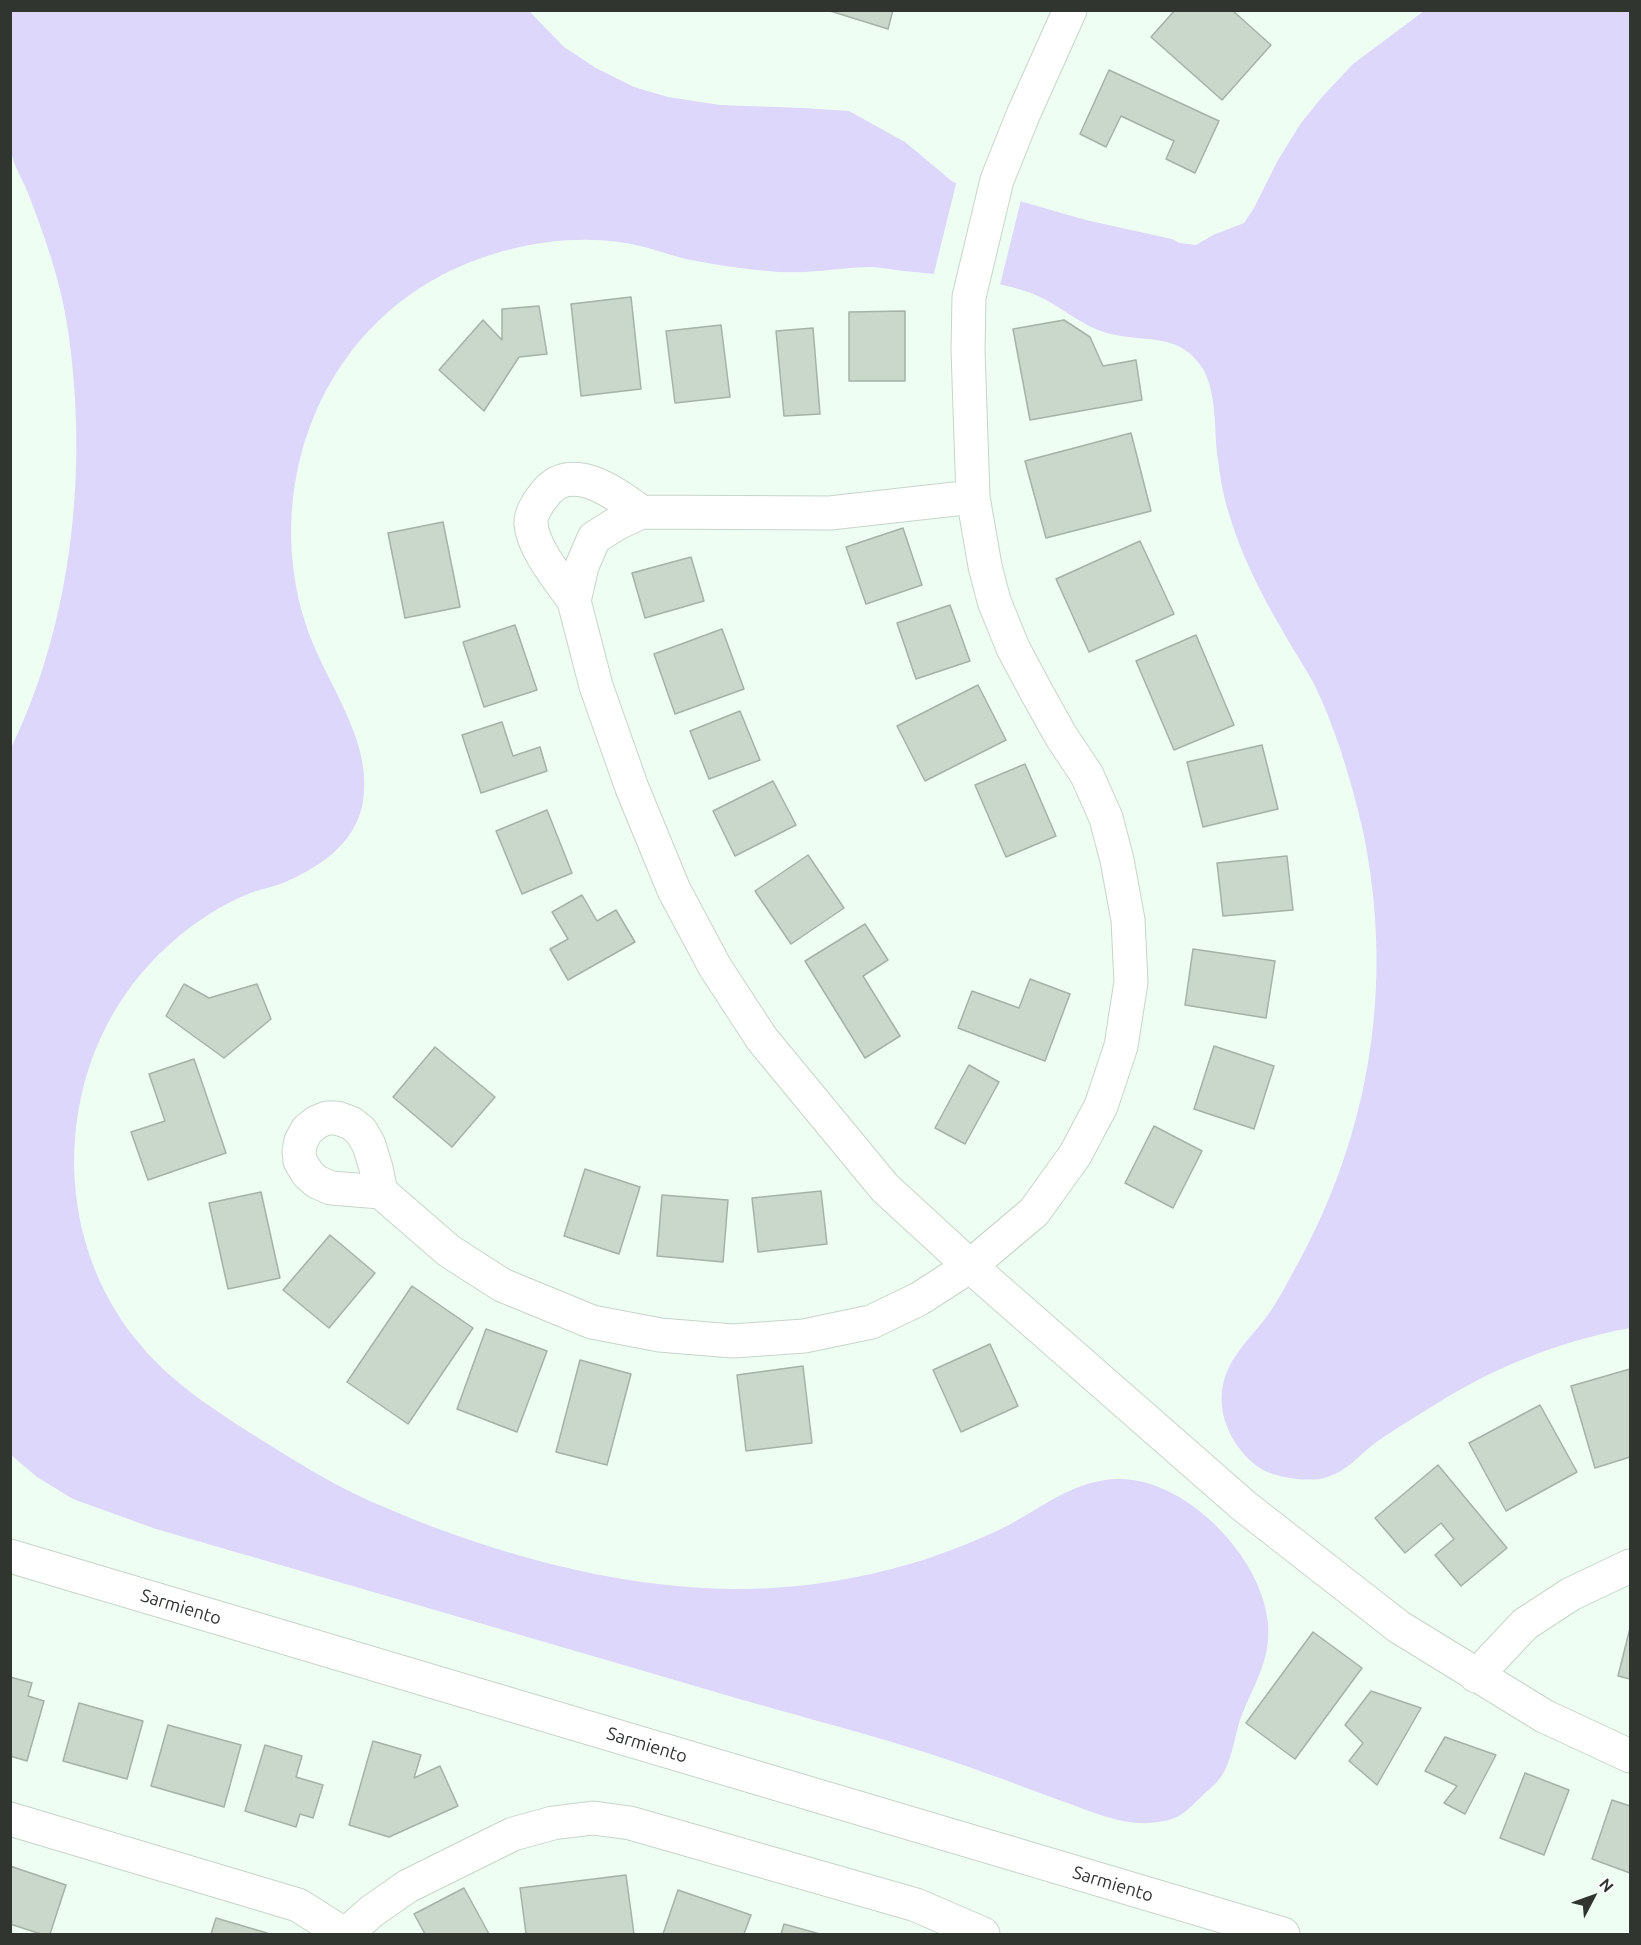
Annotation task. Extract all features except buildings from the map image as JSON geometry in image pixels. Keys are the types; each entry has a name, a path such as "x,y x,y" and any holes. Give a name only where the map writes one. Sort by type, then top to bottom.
{"street":[{"path":"381,1192 449,1251 502,1285 592,1322 660,1335 733,1341 804,1336 871,1322 919,1299 970,1266 1034,1212 1075,1155 1101,1106 1121,1046 1131,982 1128,920 1117,860 1106,818 1087,775 1061,736 1013,648 994,601 985,566 973,497 969,413 969,297 997,180 1070,10"},
{"path":"641,512 609,488 587,480 571,480 551,485 538,502 530,522 537,547 574,601 596,686 632,788 674,890 715,967 762,1039 885,1188 970,1266 1244,1506 1399,1627 1545,1716 1630,1756"},
{"path":"574,601 582,566 594,538 641,512 830,513 973,497"},
{"name":"Sarmiento","path":"10,1556 1283,1935"},
{"path":"1476,1676 1525,1624 1571,1594 1630,1566"},
{"path":"10,1820 298,1905 345,1935 372,1911 408,1886 513,1834 553,1823 593,1818 630,1823 916,1905 983,1935"}],"shaded area":[{"path":"11,11 529,11 564,47 596,68 634,87 668,97 720,105 849,111 905,142 953,182 1086,220 1196,245 1213,235 1244,223 1278,160 1301,123 1322,97 1353,64 1424,11 1630,11 1630,1328 1550,1349 1476,1381 1375,1443 1345,1468 1324,1478 1302,1479 1269,1473 1245,1455 1231,1436 1223,1413 1224,1379 1234,1358 1274,1305 1314,1232 1337,1178 1355,1122 1368,1066 1375,1008 1376,950 1373,891 1363,831 1354,794 1329,717 1313,682 1258,587 1234,529 1220,476 1212,393 1198,362 1189,353 1169,343 1100,331 1039,296 967,278 873,267 803,272 768,271 686,259 625,243 602,240 555,241 508,250 463,265 442,275 398,304 362,339 332,380 311,425 297,473 291,523 294,574 306,625 355,734 361,756 364,779 363,802 359,818 343,843 320,863 293,879 227,904 196,923 169,945 131,986 103,1033 84,1084 75,1138 76,1192 86,1245 107,1296 138,1342 165,1371 211,1407 243,1428 342,1487 420,1522 524,1557 579,1570 634,1581 689,1587 743,1589 828,1582 920,1561 1007,1526 1076,1488 1106,1480 1122,1479 1147,1483 1172,1493 1196,1508 1218,1527 1237,1549 1252,1573 1263,1598 1268,1636 1262,1669 1240,1719 1224,1772 1212,1787 1180,1815 1149,1823 1115,1819 967,1766 888,1741 156,1529 73,1499 37,1477 11,1455 10,750 31,701 49,649 62,596 75,487 76,432 73,377 67,324 60,290 46,241 14,162 10,146"}],"pier":[{"path":"957,180 1021,200 999,289 952,278 933,277"}]}
